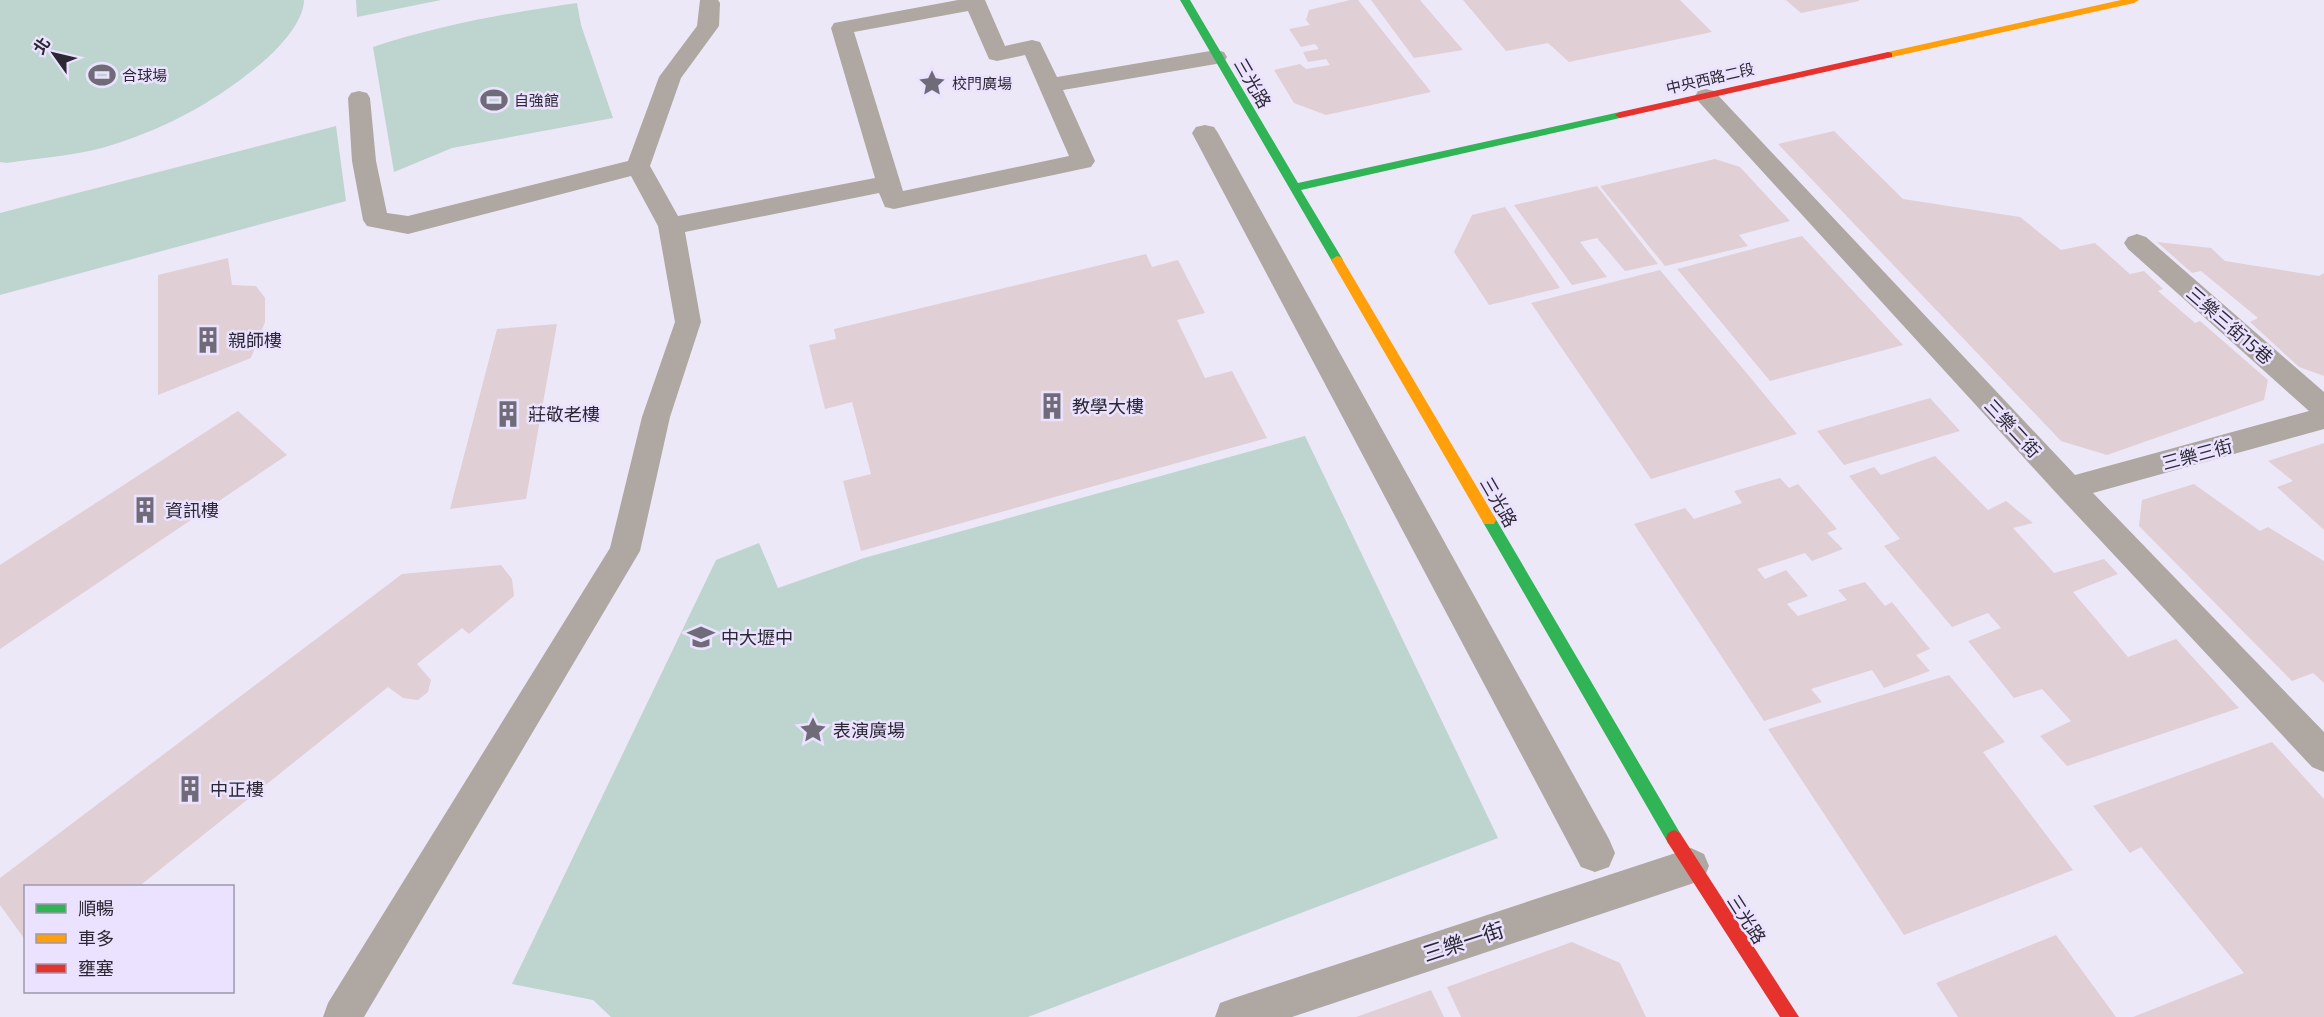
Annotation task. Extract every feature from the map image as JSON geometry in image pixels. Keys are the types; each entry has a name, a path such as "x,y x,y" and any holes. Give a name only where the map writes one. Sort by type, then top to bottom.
{"street":[{"name":"三光路","path":"1185,0 1216,57 1691,866 1790,1017"},
{"name":"中央西路二段","path":"1293,188 2126,1"},
{"path":"1205,133 1595,853"}],"lane":[{"path":"342,1017 625,551 656,417 688,322 671,226 638,166 670,78 708,26 709,3"},
{"path":"976,3 997,54 1032,47 1049,85 1083,161 894,201 842,28 976,3"},
{"path":"1049,85 1216,57"},
{"name":"三樂二街","path":"1707,96 2069,488 2324,756"},
{"path":"359,98 364,161 376,220 408,225 638,166"},
{"path":"671,226 888,183"},
{"name":"三樂三街15巷","path":"2137,243 2324,408"},
{"name":"三樂三街","path":"2069,488 2324,418"},
{"name":"三樂一街","path":"1234,1017 1691,866"}],"green space":[{"path":"0,0 304,0 296,25 271,55 228,89 188,113 147,133 102,148 7,163 0,162"},
{"path":"356,0 441,0 357,17"},
{"name":"自強館","path":"577,3 581,25 613,118 452,148 394,172 373,47 474,20"},
{"path":"336,126 346,201 0,295 0,213"},
{"path":"1305,436 1498,838 1028,1017 611,1017 593,1000 512,984 716,560 759,543 778,588 864,558"}],"building":[{"path":"1358,0 1431,92 1326,115 1294,103 1274,70 1300,64 1306,69 1330,65 1326,59 1308,62 1303,52 1319,49 1315,44 1301,47 1289,29 1310,25 1306,20 1309,10"},
{"path":"1371,0 1420,0 1463,50 1414,58"},
{"path":"1463,0 1680,0 1712,32 1569,62 1548,43 1506,51"},
{"path":"1786,0 1859,0 1859,1 1801,13"},
{"path":"1834,131 1903,199 2020,217 2061,250 2095,243 2130,274 2144,271 2163,289 2158,291 2195,323 2200,321 2268,380 2264,400 2107,455 2061,441 1778,144"},
{"path":"1715,159 1740,167 1790,221 1739,235 1748,246 1665,266 1600,186"},
{"path":"1597,186 1658,264 1625,271 1597,238 1580,242 1607,277 1572,285 1514,205"},
{"path":"1505,207 1560,288 1489,305 1454,252 1472,215"},
{"path":"1802,236 1903,345 1770,381 1677,269"},
{"path":"2157,242 2211,248 2225,261 2319,276 2324,273 2324,376 2299,367 2250,322 2258,318 2201,271 2192,273"},
{"name":"教學大樓","path":"1146,254 1152,267 1178,260 1205,313 1177,320 1205,378 1232,371 1267,438 861,551 843,481 871,474 852,402 825,409 809,345 836,339 834,329"},
{"name":"親師樓","path":"228,258 232,285 256,286 265,298 265,322 251,358 158,395 158,275"},
{"path":"1660,270 1797,434 1651,479 1531,303"},
{"name":"莊敬老樓","path":"557,324 526,499 450,509 497,329"},
{"path":"1930,398 1960,431 1844,465 1817,431"},
{"name":"資訊樓","path":"238,411 287,455 0,649 0,565"},
{"path":"2324,443 2324,530 2277,487 2293,481 2268,461"},
{"path":"1935,456 1988,510 2006,501 2033,523 2013,528 2054,573 2104,559 2118,574 2073,592 2128,657 2176,639 2239,708 2067,766 2040,736 2071,721 2042,689 2014,698 1968,641 2001,628 1988,613 1952,627 1884,546 1900,539 1849,476 1874,467 1881,475"},
{"path":"1780,478 1789,488 1798,484 1837,529 1827,533 1843,549 1812,561 1805,553 1757,569 1765,579 1786,570 1808,596 1787,604 1798,616 1847,600 1838,590 1865,582 1885,606 1892,602 1930,649 1916,655 1930,671 1884,688 1872,670 1811,689 1822,702 1764,721 1634,524 1685,508 1694,519 1742,503 1734,491"},
{"path":"2194,484 2260,531 2268,527 2324,561 2324,683 2313,673 2292,681 2139,526 2142,500"},
{"name":"中正樓","path":"501,565 512,579 514,596 469,634 462,628 417,664 431,680 428,692 418,700 403,698 388,687 143,885 24,885 24,938 0,905 0,878 402,574"},
{"path":"1949,675 2005,742 1983,752 2073,870 1904,935 1768,729"},
{"path":"2272,742 2324,799 2324,1017 2133,1017 2244,973 2141,847 2130,853 2093,806"},
{"path":"2056,935 2116,1017 1958,1017 1936,983"},
{"path":"1572,942 1620,963 1646,1017 1461,1017 1447,987"},
{"path":"1431,990 1444,1017 1356,1017 1379,1009"}],"traffic: fast":[{"path":"1185,0 1337,260"},
{"path":"1293,188 1620,115"},
{"path":"1489,520 1674,838"}],"traffic: slow":[{"path":"1888,55 2134,0"},
{"path":"1337,260 1489,520"}],"traffic: jam":[{"path":"1620,115 1888,55"},
{"path":"1674,838 1790,1017"}],"place":[{"name":"合球場","path":"102,75"},
{"name":"校門廣場","path":"932,83"},
{"name":"自強館","path":"494,100"},
{"name":"親師樓","path":"208,340"},
{"name":"教學大樓","path":"1052,406"},
{"name":"莊敬老樓","path":"508,414"},
{"name":"資訊樓","path":"145,510"},
{"name":"中大壢中","path":"701,637"},
{"name":"表演廣場","path":"813,730"},
{"name":"中正樓","path":"190,789"}]}
